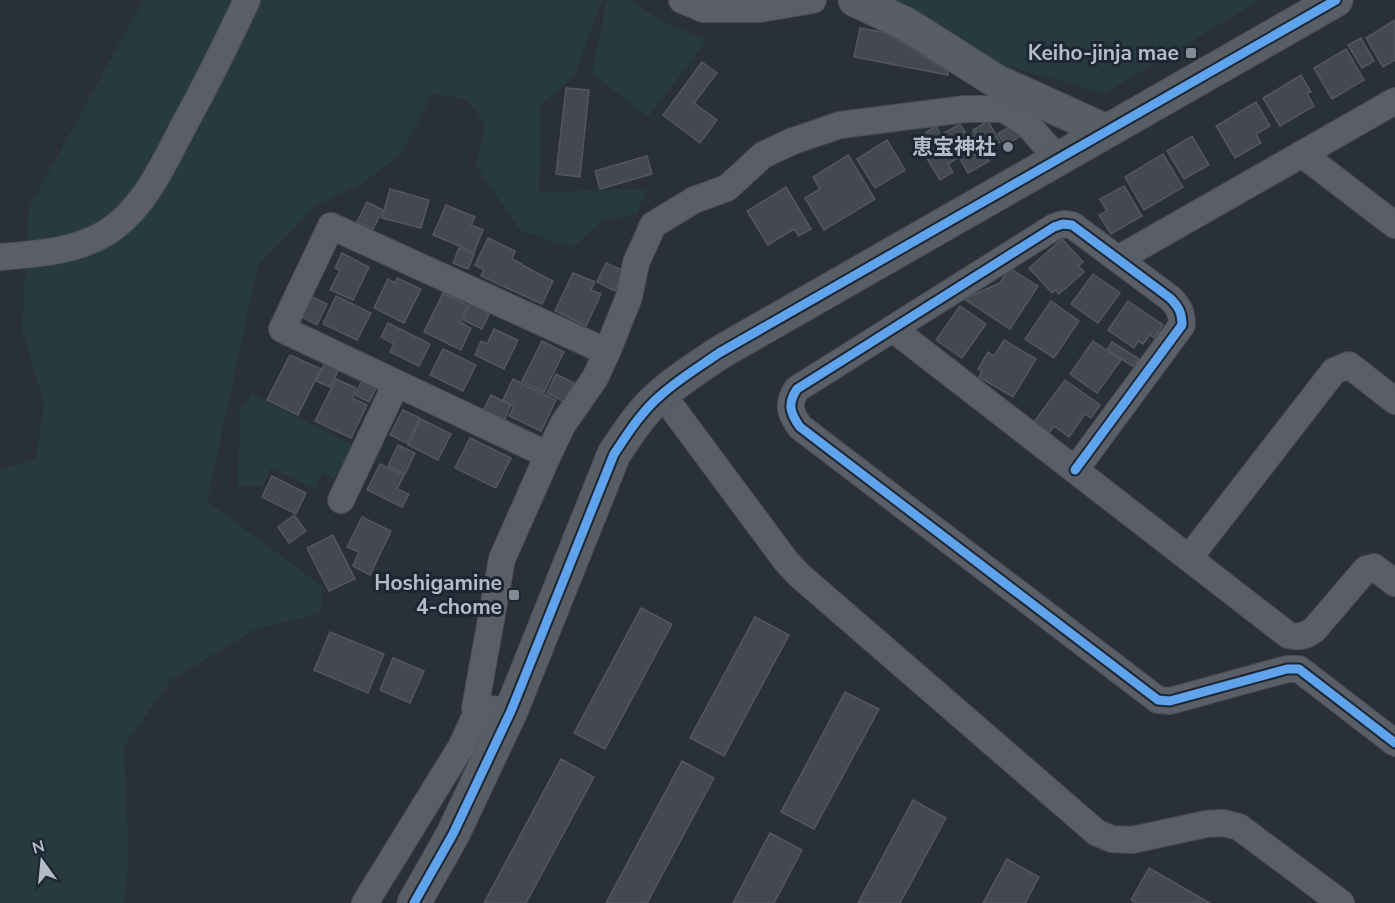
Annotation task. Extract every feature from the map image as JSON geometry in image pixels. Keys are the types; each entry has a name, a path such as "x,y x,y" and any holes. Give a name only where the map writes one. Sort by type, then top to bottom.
{"street":[{"path":"0,257 55,252 83,243 106,233 132,211 155,180 207,84 247,0"},
{"path":"682,0 703,9 759,9 813,0"},
{"path":"855,0 906,24 996,81 1106,131"},
{"path":"414,903 453,834 511,711 614,454 635,423 662,394 718,353 1336,0"},
{"path":"1118,259 1395,101"},
{"path":"511,711 474,708 502,559 563,424 595,378 607,352 629,297 636,263 652,225 694,200 727,188 763,155 840,124 965,109 1004,109 1028,125 1058,159"},
{"path":"1302,154 1395,225"},
{"path":"1075,470 1182,326 1182,315 1179,307 1170,298 1072,225 1063,224 1054,227 797,389 792,397 793,417 800,427 1158,700 1170,701 1287,669 1299,669 1395,743"},
{"path":"548,455 282,329 331,226 607,352"},
{"path":"892,329 1288,635 1298,638 1314,630 1365,569 1374,567 1395,583"},
{"path":"1189,558 1334,370 1349,365 1395,400"},
{"path":"341,500 396,384"},
{"path":"662,394 779,552 799,575 1097,833 1112,839 1132,840 1206,824 1224,823 1239,827 1341,903"},
{"path":"365,903 461,747 475,717 511,711"}],"green space":[{"path":"143,0 602,0 574,77 541,104 539,192 646,189 637,214 602,221 572,248 520,230 476,166 485,123 467,100 433,93 401,154 362,184 315,206 258,266 207,501 323,587 320,614 256,629 171,680 124,746 129,862 124,903 0,903 0,470 36,458 44,405 22,329 29,208"},
{"path":"607,0 629,0 663,22 707,40 648,117 592,73"},
{"path":"896,0 1260,0 1105,93 983,60"},
{"path":"252,394 359,448 348,470 332,478 323,472 315,489 271,468 263,487 238,486 240,411"}],"building":[{"path":"1395,20 1395,60 1383,67 1366,38"},
{"path":"860,28 887,33 948,71 948,75 854,57"},
{"path":"1361,38 1374,61 1362,68 1348,45"},
{"path":"1346,49 1364,80 1332,99 1314,68"},
{"path":"702,62 717,73 694,103 717,120 700,143 663,115"},
{"path":"1301,75 1311,92 1307,93 1314,106 1280,126 1263,98"},
{"path":"566,88 589,90 580,177 556,174"},
{"path":"1256,102 1270,126 1256,134 1261,143 1235,158 1216,126"},
{"path":"988,121 1000,142 986,151 973,130"},
{"path":"960,124 967,136 972,133 989,161 968,173 959,157 948,164 953,172 940,180 915,139 936,126 941,135"},
{"path":"1012,125 1019,137 1005,145 998,134"},
{"path":"1192,136 1209,165 1184,179 1167,151"},
{"path":"887,140 905,170 875,188 857,159"},
{"path":"1163,154 1183,187 1144,210 1125,177"},
{"path":"848,155 875,199 824,230 805,198 820,189 813,177"},
{"path":"647,156 652,174 600,189 595,171"},
{"path":"1124,186 1142,216 1111,234 1099,215 1107,211 1100,199"},
{"path":"786,187 811,229 799,236 794,229 768,245 747,211"},
{"path":"390,189 429,200 421,228 382,218"},
{"path":"367,202 383,210 373,229 357,222"},
{"path":"446,205 475,217 471,225 483,230 474,252 433,235"},
{"path":"488,238 515,251 512,259 553,281 542,304 481,276 484,270 475,265"},
{"path":"1062,239 1083,262 1078,266 1084,272 1059,294 1055,290 1052,293 1029,268"},
{"path":"459,248 474,254 468,269 453,263"},
{"path":"342,253 369,267 353,300 330,290 340,270 335,268"},
{"path":"606,263 624,271 615,291 597,282"},
{"path":"1009,268 1038,286 1010,329 964,299 1000,283"},
{"path":"573,273 595,282 591,290 601,294 586,326 555,311"},
{"path":"1093,274 1120,293 1098,323 1071,304"},
{"path":"397,278 421,289 404,323 374,308 388,279 395,283"},
{"path":"443,293 468,305 460,322 471,328 461,350 424,332"},
{"path":"336,296 371,313 357,340 323,324"},
{"path":"312,297 327,304 317,325 302,317"},
{"path":"472,301 491,310 482,329 463,320"},
{"path":"1051,301 1079,321 1054,358 1025,339"},
{"path":"1128,301 1163,325 1154,338 1150,335 1143,344 1138,341 1134,348 1108,330"},
{"path":"960,306 986,324 962,358 936,340"},
{"path":"388,323 430,344 419,366 390,352 394,344 381,337"},
{"path":"494,329 518,340 504,369 475,355 481,341 487,344"},
{"path":"1004,340 1036,359 1013,397 979,377 982,371 978,369 988,352 994,356"},
{"path":"542,341 564,352 544,392 522,381"},
{"path":"1093,341 1121,360 1097,393 1070,374"},
{"path":"1112,342 1139,359 1134,367 1107,350"},
{"path":"443,349 476,365 463,391 430,375"},
{"path":"290,355 321,369 298,415 267,400"},
{"path":"325,363 339,369 330,387 316,381"},
{"path":"556,374 574,383 565,402 547,393"},
{"path":"336,379 356,388 352,398 367,405 351,438 315,421"},
{"path":"513,379 556,400 541,431 509,416 514,406 503,400"},
{"path":"1065,380 1100,405 1091,418 1085,414 1069,437 1054,426 1049,433 1034,422"},
{"path":"362,381 376,388 369,402 355,395"},
{"path":"491,395 511,405 503,423 482,413"},
{"path":"403,410 420,418 407,443 390,435"},
{"path":"421,419 451,434 438,460 408,445"},
{"path":"470,438 511,458 496,488 455,468"},
{"path":"398,445 415,453 405,474 388,466"},
{"path":"380,464 404,475 397,489 409,494 402,507 367,490"},
{"path":"272,476 306,493 296,514 262,497"},
{"path":"294,515 306,531 289,543 278,527"},
{"path":"362,517 391,531 370,575 353,566 359,552 347,547"},
{"path":"333,535 355,579 329,591 307,548"},
{"path":"641,608 672,624 605,749 574,733"},
{"path":"755,617 789,635 724,756 690,738"},
{"path":"330,632 384,654 368,693 314,670"},
{"path":"393,658 424,671 410,703 380,690"},
{"path":"845,692 879,709 814,829 781,812"},
{"path":"561,759 594,777 526,903 484,903"},
{"path":"682,761 714,778 647,903 606,903"},
{"path":"913,800 946,818 900,903 858,903"},
{"path":"770,833 802,850 774,903 733,903"},
{"path":"1007,859 1039,877 1025,903 983,903"},
{"path":"1149,868 1210,903 1137,903 1131,900"}],"cycle path":[{"path":"414,903 453,834 511,711 614,454 654,401 719,353 1336,0"},
{"path":"1075,470 1182,325 1179,310 1170,298 1072,225 1063,224 1054,227 797,389 792,399 792,413 800,427 1158,700 1170,701 1287,669 1299,669 1395,743"}],"place":[{"name":"Keiho-jinja mae","path":"1191,53"},
{"name":"恵宝神社","path":"1008,147"},
{"name":"Hoshigamine 4-chome","path":"514,595"}]}
